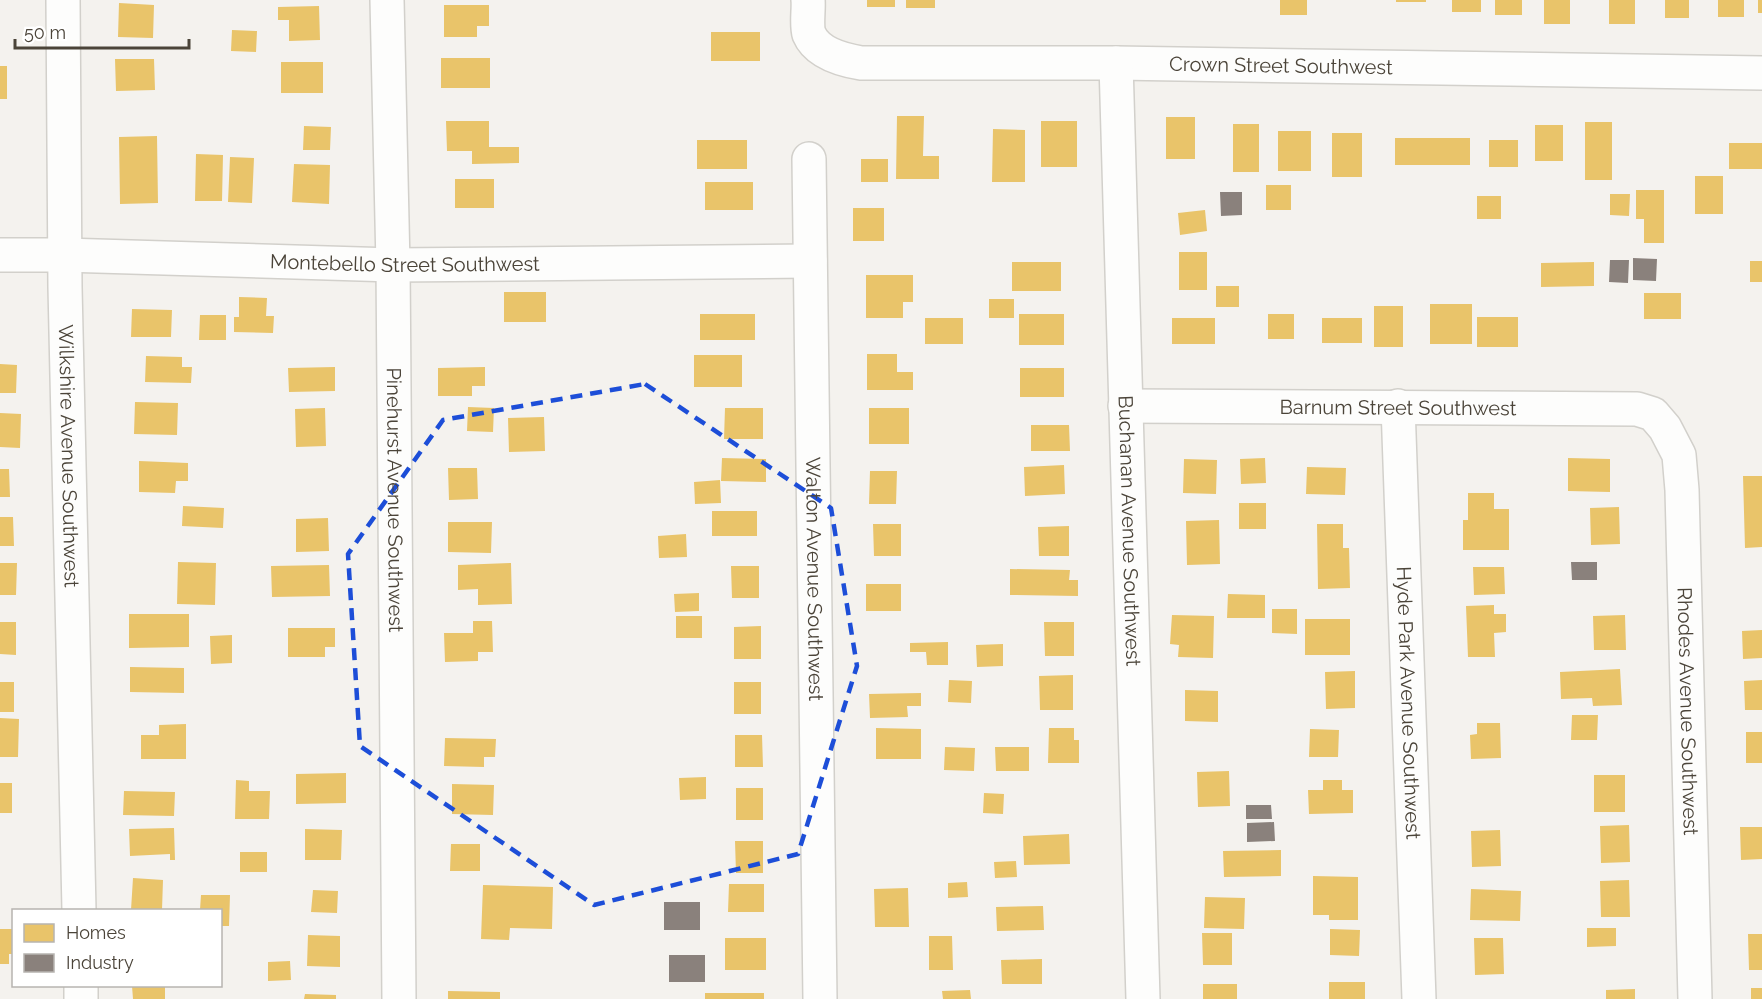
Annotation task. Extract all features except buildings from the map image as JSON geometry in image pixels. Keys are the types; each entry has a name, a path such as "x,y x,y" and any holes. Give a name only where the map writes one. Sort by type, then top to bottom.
{"street":[{"name":"Wilkshire Avenue Southwest","path":"63,0 64,255 79,909"},
{"name":"Pinehurst Avenue Southwest","path":"387,0 393,265 399,999"},
{"name":"Crown Street Southwest","path":"808,0 809,33 830,55 845,61 861,63 1116,63 1762,73"},
{"name":"Buchanan Avenue Southwest","path":"1116,63 1143,999"},
{"name":"Walton Avenue Southwest","path":"809,159 819,999"},
{"name":"Montebello Street Southwest","path":"0,255 393,265 810,261"},
{"name":"Barnum Street Southwest","path":"1125,406 1637,409 1653,414 1665,428"},
{"name":"Hyde Park Avenue Southwest","path":"1398,406 1419,999"},
{"name":"Rhodes Avenue Southwest","path":"1665,428 1679,455 1682,490 1695,999"}],"highlighted area":[{"path":"645,384 831,508 857,666 798,854 594,905 360,746 348,554 443,420"}]}
